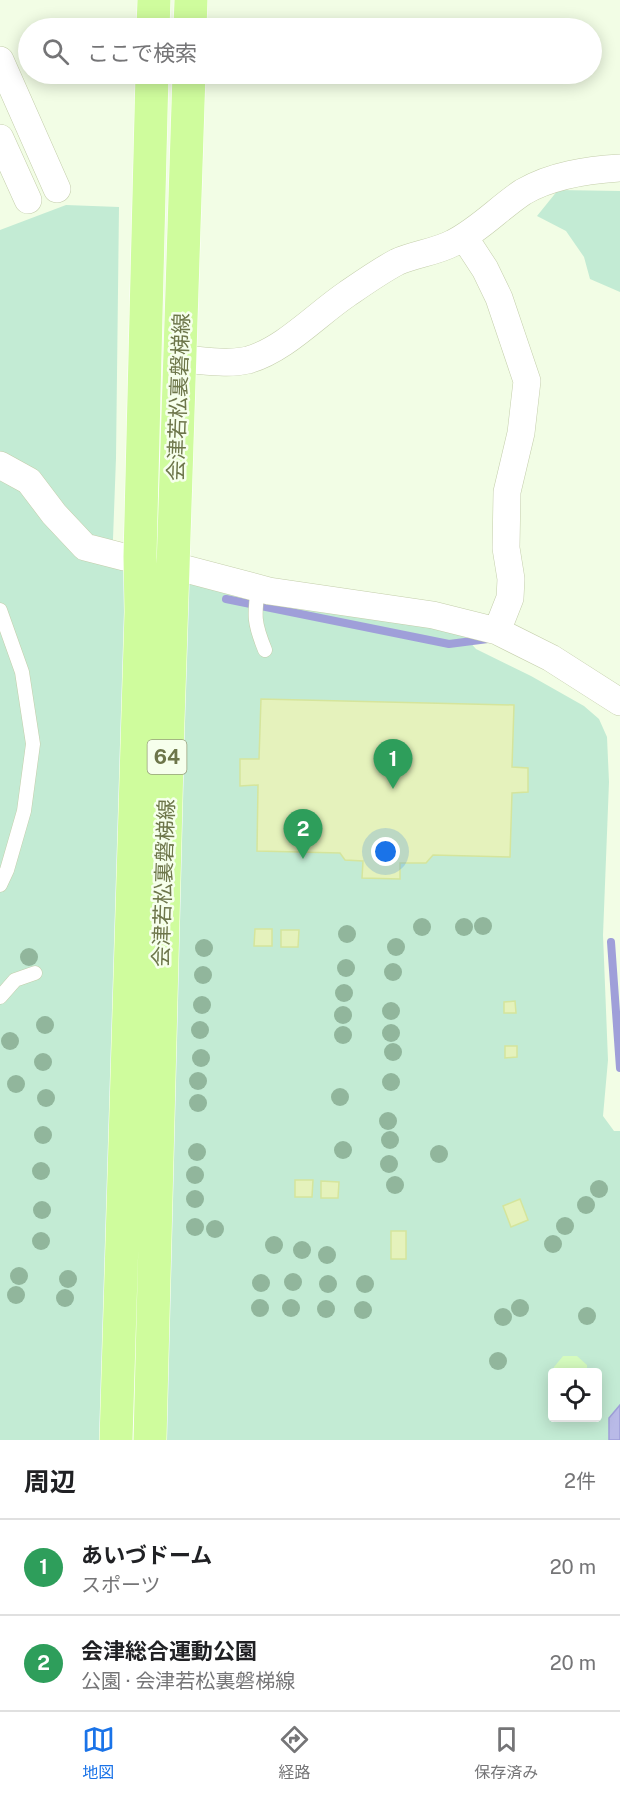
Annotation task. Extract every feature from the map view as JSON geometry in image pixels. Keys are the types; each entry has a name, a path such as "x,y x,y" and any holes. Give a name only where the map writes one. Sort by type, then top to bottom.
{"main road":[{"path":"153,0 153,18"},
{"path":"190,0 190,18"},
{"name":"会津若松裏磐梯線","path":"116,1440 141,624 140,557 152,84"},
{"name":"会津若松裏磐梯線","path":"150,1440 173,565 189,84"}],"street":[{"path":"0,60 57,189"},
{"path":"0,138 28,200"},
{"path":"180,358 228,362 248,360 272,350 347,294 397,262 450,245 524,192 545,182 583,172 620,168"},
{"path":"464,237 485,268 499,298 527,381 521,433 507,492 506,548 511,579 510,598 497,631"},
{"path":"0,465 29,481 54,514 85,547 124,557 140,557 258,588 433,615 497,631 551,658 620,702"}],"lane":[{"path":"258,588 254,613 255,626 265,650"},
{"path":"0,610 22,672 33,744 24,812 7,870 0,885"},
{"path":"0,997 15,980 34,973"}],"shaded area":[{"path":"558,190 620,191 620,292 590,279 584,257 566,231 537,216"},
{"path":"66,205 119,207 116,458 112,566 460,631 476,649 584,706 599,719 607,737 609,782 603,935 608,1060 603,1116 614,1131 620,1131 620,1440 0,1440 0,230"}],"sand":[{"path":"563,1356 577,1356 587,1365 587,1368 554,1367"}],"water":[{"path":"620,1405 620,1440 609,1440 609,1418"}],"building":[{"path":"261,699 514,705 512,767 528,768 528,792 512,793 510,857 433,855 426,863 400,863 400,879 362,878 363,861 345,860 340,853 257,851 258,785 240,786 240,759 259,759"},
{"path":"255,929 272,929 272,946 254,946"},
{"path":"281,930 299,930 298,947 281,947"},
{"path":"515,1001 516,1013 504,1013 504,1002"},
{"path":"505,1046 517,1046 517,1057 505,1058"},
{"path":"295,1180 313,1180 312,1197 295,1197"},
{"path":"321,1181 339,1182 338,1198 321,1198"},
{"path":"520,1199 528,1220 511,1227 503,1206"},
{"path":"391,1231 406,1231 406,1259 391,1259"}],"waterway":[{"path":"226,599 449,644 488,639"},
{"path":"611,942 620,1068"}],"place":[{"name":"あいづドーム","path":"393,789"},
{"name":"会津総合運動公園","path":"303,859"}]}
